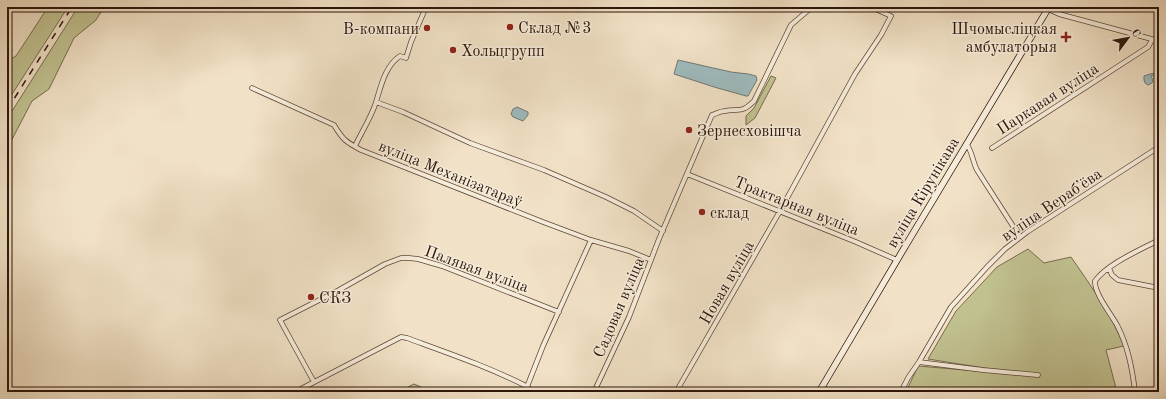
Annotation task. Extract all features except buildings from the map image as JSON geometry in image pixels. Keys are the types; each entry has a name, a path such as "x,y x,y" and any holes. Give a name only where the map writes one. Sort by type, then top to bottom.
{"street":[{"path":"355,146 376,102 384,78 393,61 400,56 406,58 426,7"},
{"name":"Садовая вуліца","path":"594,392 629,317 651,260 712,115 724,111 741,111 748,108 754,101 768,74 791,25 812,7"},
{"name":"Новая вуліца","path":"676,392 780,211 855,74 881,35 891,16 871,7"},
{"path":"1047,8 1059,14 1159,41"},
{"name":"вуліца Кірунікава","path":"819,392 1047,8"},
{"name":"Паркавая вуліца","path":"992,148 1148,47 1152,40"},
{"name":"вуліца Механізатараў","path":"252,88 334,125 347,143 543,222 591,240 630,251 651,260"},
{"path":"376,102 403,112 470,143 544,170 606,197 634,211 663,231"},
{"path":"966,144 970,147 977,170 1020,237"},
{"name":"вуліца Верабʼёва","path":"901,392 951,307 987,267 1020,237 1159,147"},
{"name":"Трактарная вуліца","path":"687,174 856,242 896,260"},
{"path":"525,392 543,346 591,240"},
{"path":"1135,391 1129,353 1118,326 1095,289 1095,281 1109,268 1159,240"},
{"name":"Палявая вуліца","path":"314,382 280,320 339,290 385,264 400,258 418,259 442,266 559,312"},
{"path":"1109,268 1112,275 1118,280 1159,288"},
{"path":"295,392 401,337 464,358 528,387"},
{"path":"919,362 1038,375"}],"green space":[{"path":"48,7 68,7 7,102 7,61 16,56"},
{"path":"78,7 104,7 96,20 74,38 49,89 32,101 7,149 7,119"},
{"path":"771,76 776,78 755,118 746,125 746,116 754,108"},
{"path":"1028,249 1044,263 1071,257 1100,300 1124,346 1106,350 1117,392 906,392 918,366 1035,376 928,359 956,311 997,267"},
{"path":"414,384 433,392 398,392"}],"water":[{"path":"678,60 756,76 757,80 748,96 746,96 674,74"},
{"path":"1156,73 1159,74 1159,86 1153,75 1151,76 1153,80 1152,83 1148,85 1145,83 1144,76"},
{"path":"517,107 528,112 528,115 523,121 513,117 511,114 513,109"}],"railway":[{"path":"7,110 72,7"}],"place":[{"name":"Склад №3","path":"510,27"},
{"name":"В-компани","path":"427,28"},
{"name":"Шчомысліцкая амбулаторыя","path":"1066,37"},
{"name":"Хольцгрупп","path":"453,50"},
{"name":"Зернесховішча","path":"689,130"},
{"name":"склад","path":"702,212"},
{"name":"СКЗ","path":"311,297"}]}
